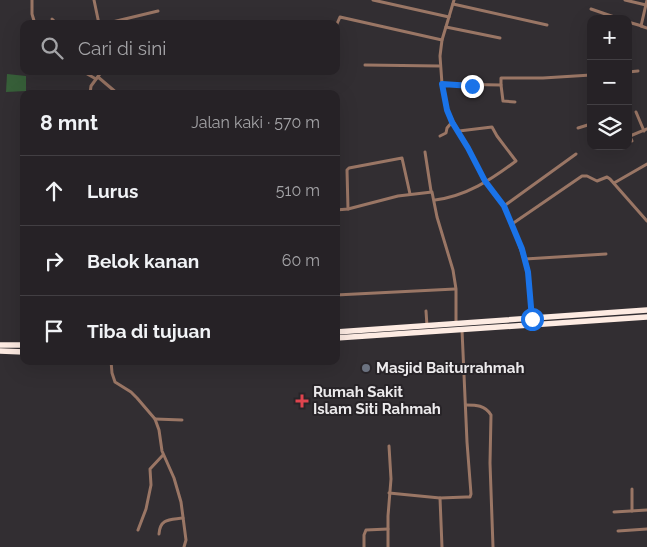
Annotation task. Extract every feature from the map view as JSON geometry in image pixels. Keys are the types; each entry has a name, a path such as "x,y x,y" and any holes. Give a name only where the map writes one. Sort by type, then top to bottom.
{"highway":[{"path":"340,338 456,324 647,310"},
{"path":"340,332 462,330 647,317"},
{"path":"0,345 20,345"},
{"path":"0,351 20,352"}],"street":[{"path":"32,0 34,20"},
{"path":"94,0 98,20"},
{"path":"373,0 449,17"},
{"path":"625,0 646,5"},
{"path":"642,26 647,0"},
{"path":"532,319 525,258 504,206 485,181 452,122 447,110 440,66 442,40 453,2 547,25"},
{"path":"591,9 608,15"},
{"path":"120,20 158,11"},
{"path":"339,20 340,17 442,40"},
{"path":"632,23 647,28"},
{"path":"446,26 500,38"},
{"path":"365,65 440,66"},
{"path":"632,72 638,71"},
{"path":"515,102 503,101 501,78 543,78 587,74"},
{"path":"91,75 113,90"},
{"path":"90,90 91,86 99,75"},
{"path":"442,84 501,85"},
{"path":"632,134 646,130 636,112"},
{"path":"440,136 446,133 447,128 452,122"},
{"path":"578,128 587,125"},
{"path":"435,200 463,194 516,160 491,127 458,131"},
{"path":"425,152 431,192 435,200 437,217 453,270 456,289 456,324"},
{"path":"504,206 576,154"},
{"path":"348,209 347,170 349,168 402,158 410,194"},
{"path":"614,183 647,164"},
{"path":"512,224 582,176 598,181 608,178 647,221"},
{"path":"340,210 398,196 431,192"},
{"path":"525,258 606,254"},
{"path":"340,295 456,289"},
{"path":"426,311 427,327"},
{"path":"389,493 440,498 471,496 462,330"},
{"path":"111,365 115,382 131,392 155,419 161,435 163,455 178,491 186,540 184,547"},
{"path":"466,405 478,405 491,415 490,463 493,547"},
{"path":"155,419 182,420"},
{"path":"388,547 391,479 389,446"},
{"path":"138,530 146,509 151,485 150,469 163,455"},
{"path":"632,489 632,511"},
{"path":"440,498 442,547"},
{"path":"614,512 647,510"},
{"path":"159,534 160,525 163,522 183,518"},
{"path":"364,547 366,530 388,529"},
{"path":"618,531 647,529"}],"green space":[{"path":"7,74 26,76 26,90 6,92"}],"place":[{"name":"Masjid Baiturrahmah","path":"366,368"},
{"name":"Rumah Sakit Islam Siti Rahmah","path":"302,401"}],"route":[{"path":"472,86 442,84 447,110 485,181 504,206 512,224 525,258 528,272 532,319"}]}
